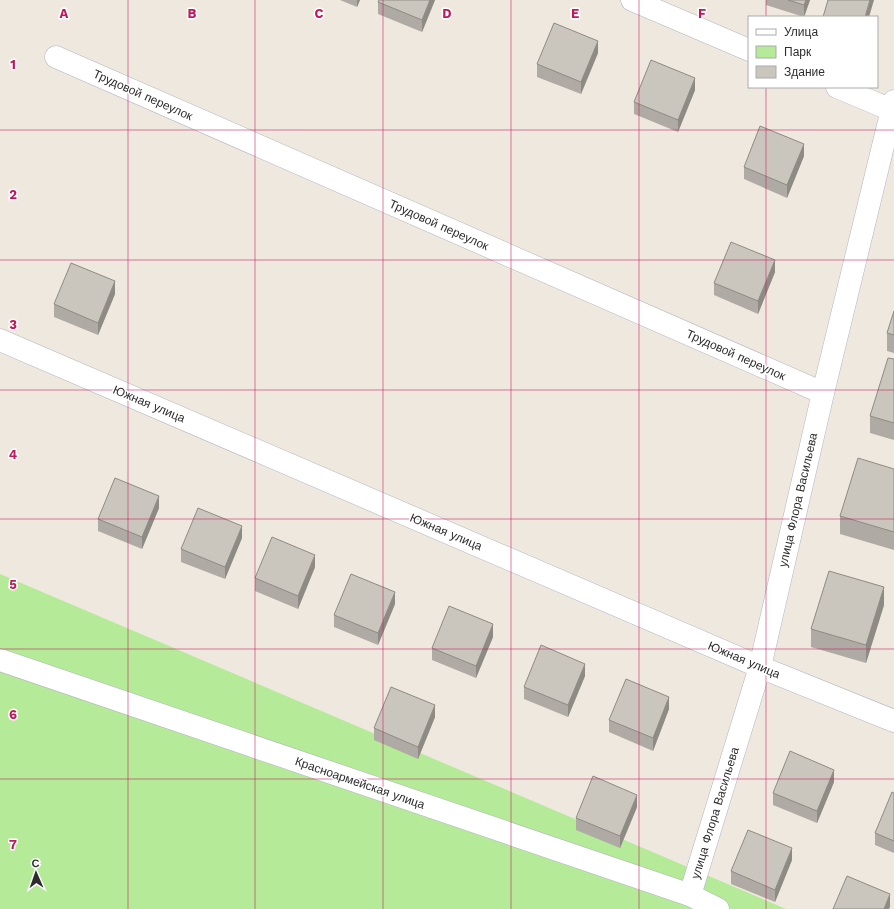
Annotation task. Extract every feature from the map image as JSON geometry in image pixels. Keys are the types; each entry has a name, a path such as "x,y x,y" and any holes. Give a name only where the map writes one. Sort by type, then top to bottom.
{"street":[{"path":"632,0 748,50"},
{"name":"Трудовой переулок","path":"56,57 823,393"},
{"path":"840,88 893,108"},
{"name":"улица Флора Васильева","path":"690,895 760,667 823,393 893,108"},
{"name":"Южная улица","path":"0,340 760,667 894,721"},
{"name":"Красноармейская улица","path":"0,660 690,895 718,909"}],"green space":[{"path":"0,574 786,909 0,909"}],"building":[{"path":"379,0 430,0 422,20 378,2"},
{"path":"788,0 806,0 804,5"},
{"path":"828,0 870,0 865,16 823,16"},
{"path":"554,23 598,41 581,82 537,64"},
{"path":"651,60 695,78 678,120 634,102"},
{"path":"760,126 804,144 787,185 744,167"},
{"path":"731,242 775,260 758,301 714,283"},
{"path":"71,263 115,281 98,323 54,304"},
{"path":"894,311 894,335 887,333"},
{"path":"888,358 894,359 894,423 870,416"},
{"path":"858,458 894,469 894,532 840,516"},
{"path":"115,478 159,496 142,537 98,519"},
{"path":"198,508 242,526 225,567 181,549"},
{"path":"272,537 315,555 298,596 255,578"},
{"path":"829,571 884,587 866,645 811,629"},
{"path":"351,574 395,592 378,633 334,615"},
{"path":"449,606 493,624 476,666 432,648"},
{"path":"541,645 585,664 568,705 524,687"},
{"path":"626,679 669,697 653,738 609,720"},
{"path":"391,687 435,705 418,747 374,728"},
{"path":"790,751 834,770 817,811 773,793"},
{"path":"593,776 637,795 620,836 576,818"},
{"path":"892,792 894,793 894,841 875,833"},
{"path":"748,830 792,848 775,890 731,871"},
{"path":"847,876 890,894 884,909 833,909"}]}
